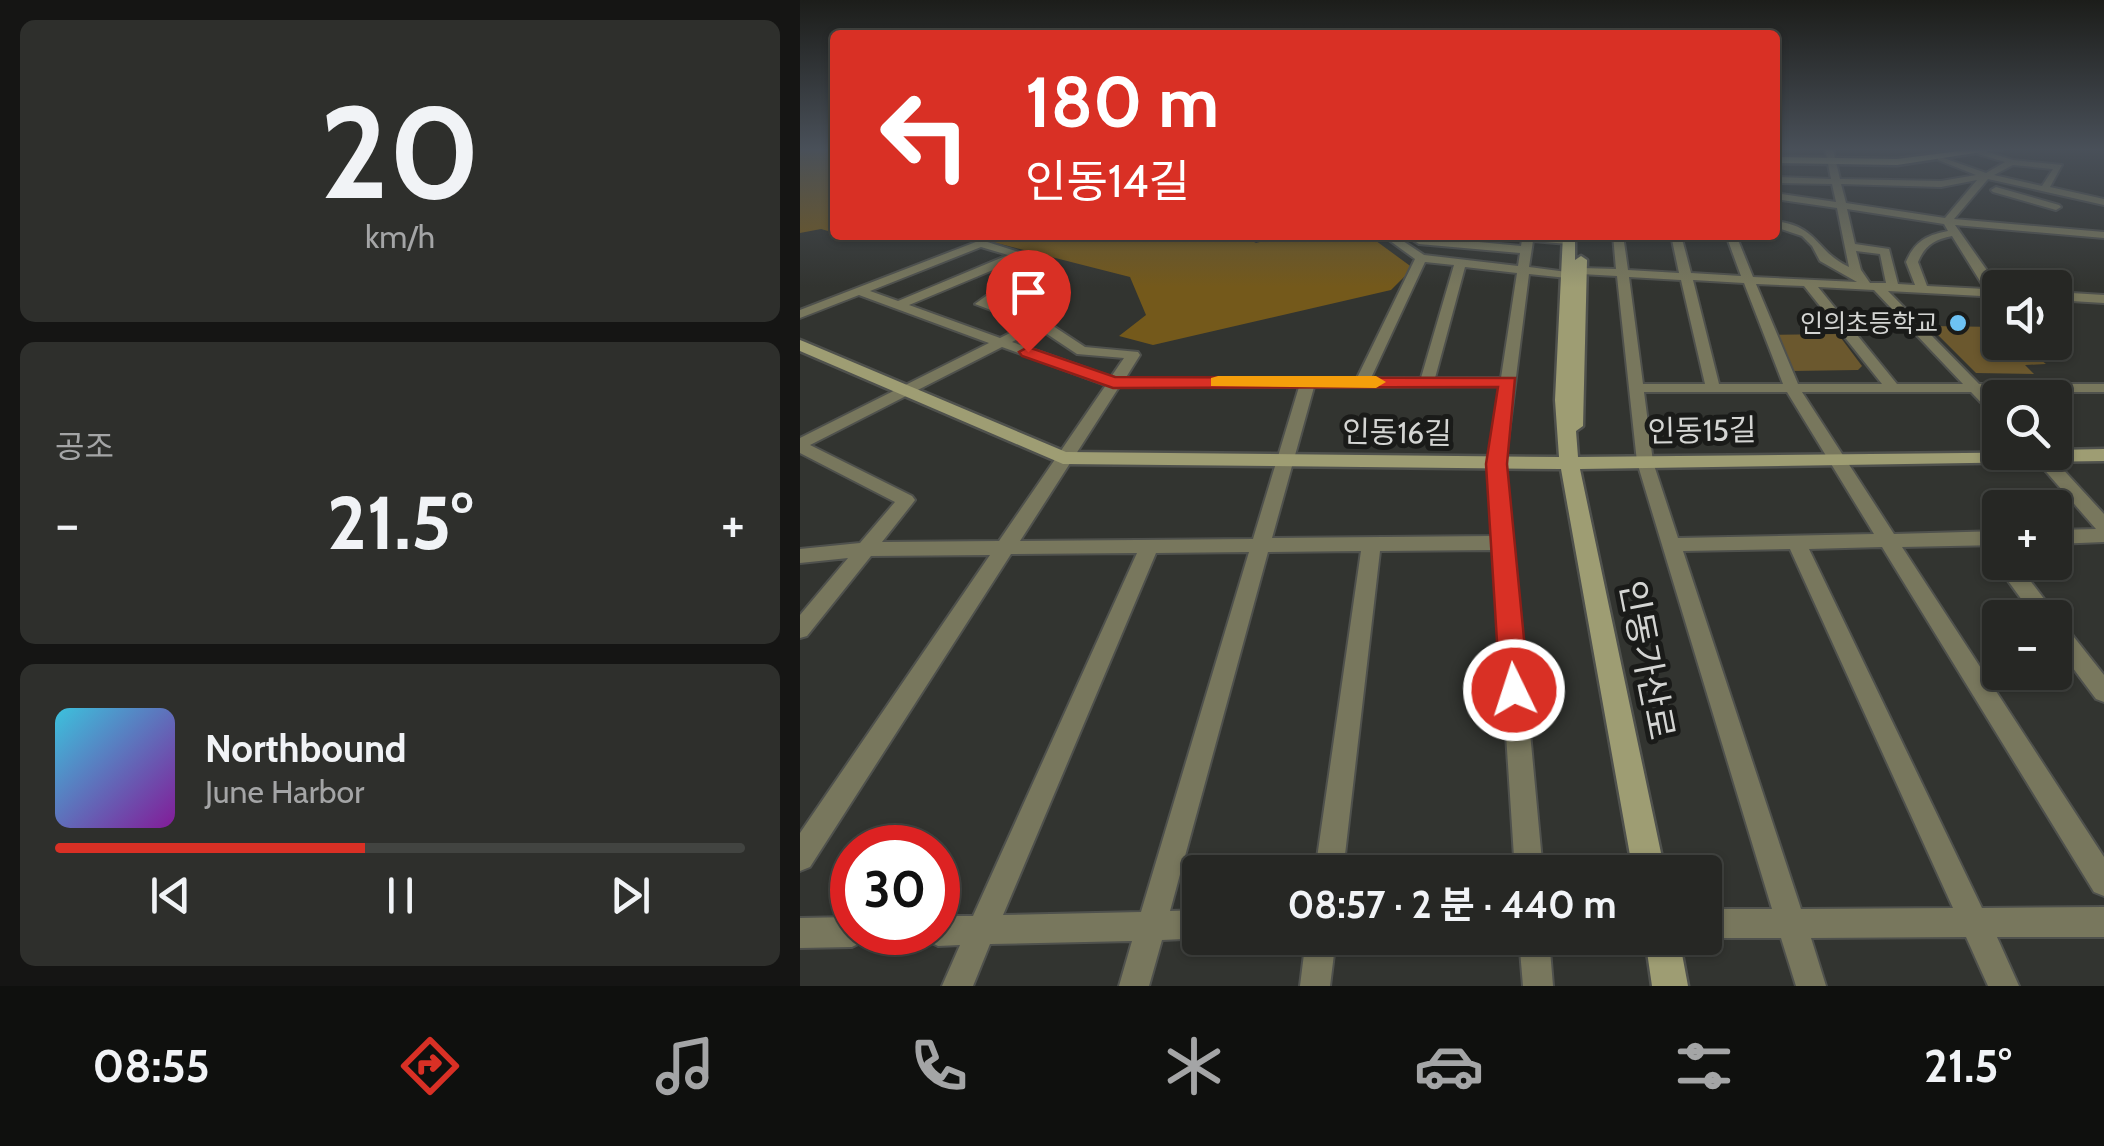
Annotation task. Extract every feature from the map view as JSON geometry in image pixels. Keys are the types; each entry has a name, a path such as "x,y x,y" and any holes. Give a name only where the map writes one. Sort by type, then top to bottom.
{"street":[{"path":"1838,195 1850,247 1874,284 1982,395"},
{"path":"1947,221 1967,195"},
{"path":"2000,195 2056,207"},
{"path":"2040,227 2068,195"},
{"path":"2073,195 2104,202"},
{"path":"1780,197 1947,221 2100,235 2104,222"},
{"path":"1947,221 1982,270"},
{"path":"1780,224 1817,242 1824,259 1874,284"},
{"path":"1922,289 1912,262 1918,246 1925,239 1957,232"},
{"path":"1395,240 1422,258 1523,271 1874,284 1982,292"},
{"path":"1418,240 1527,241 1496,464 1528,855"},
{"name":"인동가산로","path":"1573,240 1564,400 1568,462 1646,855"},
{"path":"1619,240 1645,462 1811,986"},
{"path":"1677,240 1714,388"},
{"path":"1733,240 1792,388 2104,882"},
{"path":"800,314 982,244 1018,255 1035,266 981,304 1039,324 1082,351 1133,355 800,856"},
{"path":"1850,247 1886,252 1874,284"},
{"path":"898,305 1018,255"},
{"path":"1362,382 1422,258"},
{"path":"1427,382 1461,261"},
{"path":"1808,283 1894,388"},
{"path":"859,291 1113,383 1508,382"},
{"path":"2072,297 2104,298"},
{"path":"800,445 1039,324"},
{"name":"인동16길","path":"800,344 1063,458 1568,462"},
{"name":"인동16길","path":"1134,986 1308,381"},
{"path":"1635,388 2104,388"},
{"path":"800,445 906,500 800,630"},
{"name":"인동15길","path":"1568,462 1982,455"},
{"name":"인동15길","path":"2072,455 2104,455"},
{"path":"2053,470 2104,526"},
{"path":"2072,536 2104,536"},
{"path":"1672,545 1982,538"},
{"path":"1796,542 2004,986"},
{"path":"800,556 867,550 1503,543"},
{"path":"1331,855 1371,544"},
{"path":"957,986 1150,546"},
{"path":"2072,650 2104,692"},
{"path":"1722,924 2104,922"},
{"path":"960,930 1182,925"},
{"path":"800,933 830,932"},
{"path":"1315,986 1319,955"},
{"path":"1535,955 1538,986"},
{"path":"1665,955 1670,986"}],"shaded area":[{"path":"800,195 830,195 830,232 800,233"},
{"path":"985,240 1375,240 1413,268 1391,290 1153,345 1119,336 1146,315 1130,277"},
{"path":"1929,326 1982,327 1982,360 2041,360 2046,364 2025,365 2034,374 1976,373"},
{"path":"1838,334 1862,366 1858,370 1792,371 1769,335"}],"slow traffic":[{"path":"1218,382 1376,382"}],"place":[{"name":"인의초등학교","path":"1958,323"}],"route":[{"path":"1028,352 1113,383 1508,382 1496,464 1514,690"}]}
